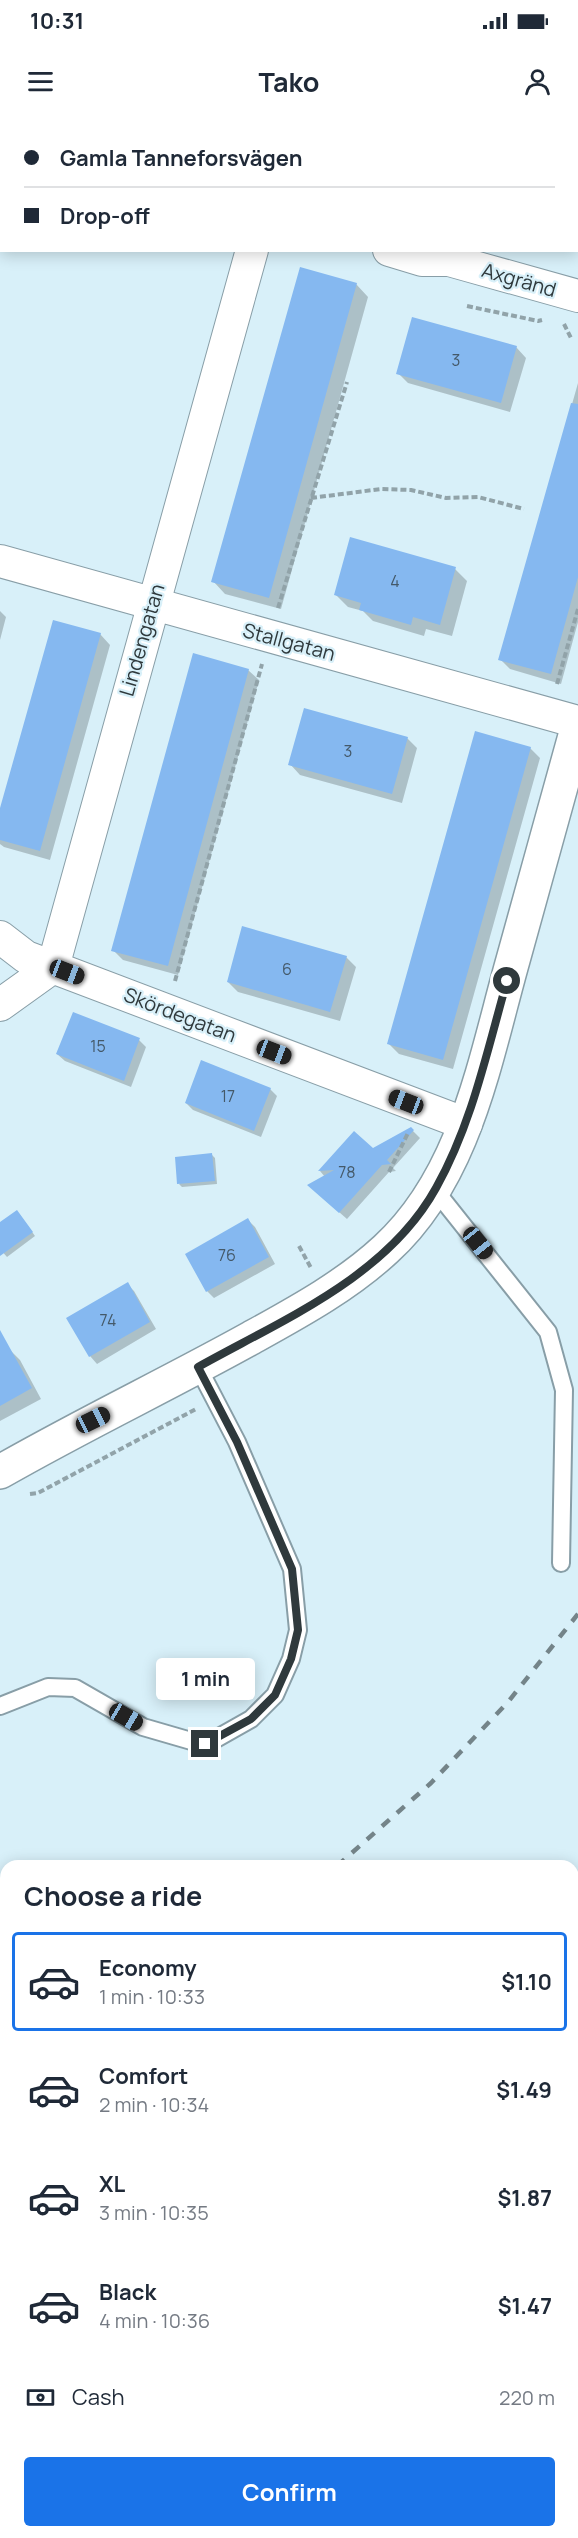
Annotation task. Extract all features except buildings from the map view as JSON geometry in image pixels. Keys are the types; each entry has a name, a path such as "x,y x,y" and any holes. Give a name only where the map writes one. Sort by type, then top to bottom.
{"street":[{"name":"Lindengatan","path":"53,967 251,252"},
{"name":"Axgränd","path":"396,252 422,260 449,260 570,309"},
{"name":"Stallgatan","path":"0,561 578,723"},
{"path":"0,1473 93,1420 198,1367 319,1300 388,1248 417,1215 435,1190 466,1124 578,723"},
{"name":"Skördegatan","path":"0,937 26,957 466,1124"},
{"path":"0,1005 53,967"}],"lane":[{"path":"435,1190 548,1332 564,1390 561,1563"},
{"path":"0,1706 48,1687 75,1688 143,1727 205,1744 251,1719 275,1695 291,1659 298,1630 292,1569 237,1442 198,1367"}],"path":[{"path":"467,306 538,321 548,317"},
{"path":"556,319 570,309"},
{"path":"167,1011 269,636 346,382"},
{"path":"311,498 381,489 411,490 446,498 478,497 524,509"},
{"path":"389,1172 409,1133 414,1135"},
{"path":"300,1246 313,1271"},
{"path":"28,1494 38,1492 126,1448 215,1398"}],"railway":[{"path":"344,1860 431,1783 508,1702 578,1614"}],"route":[{"path":"205,1744 251,1719 275,1695 291,1659 298,1630 292,1569 237,1442 198,1367 319,1300 388,1248 417,1215 435,1190 466,1124 507,981"}]}
